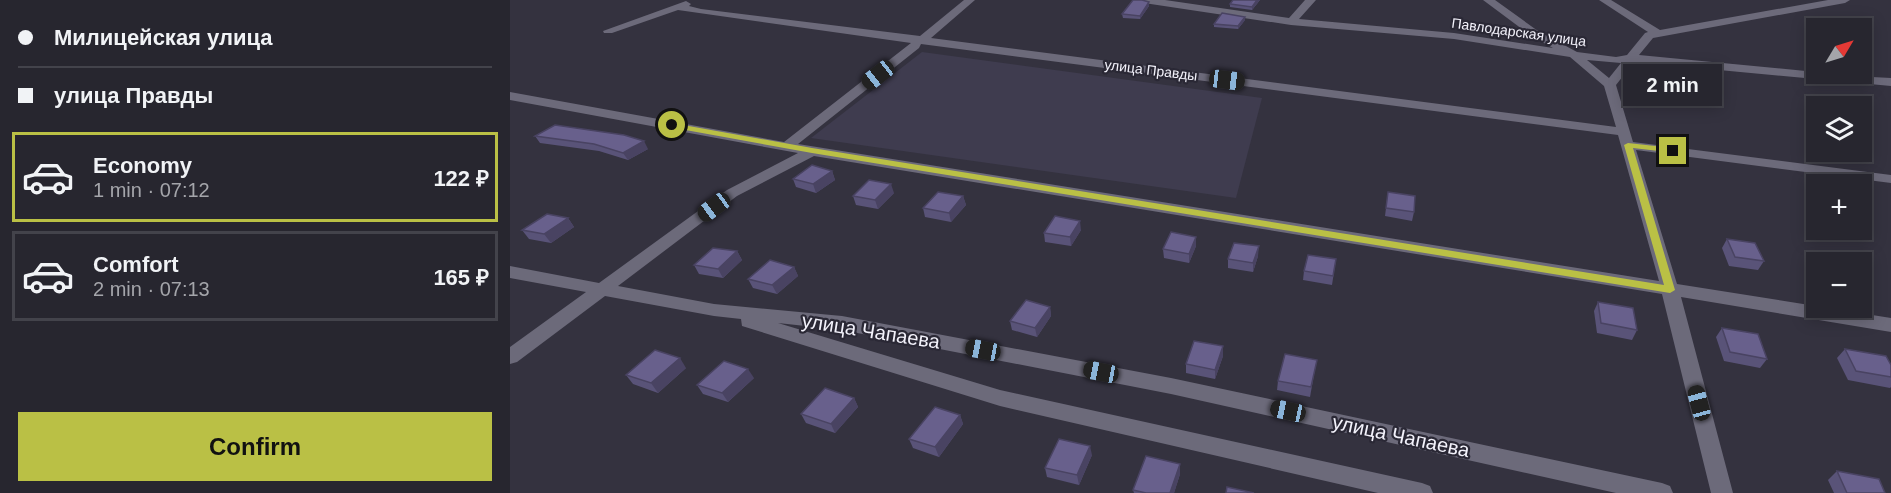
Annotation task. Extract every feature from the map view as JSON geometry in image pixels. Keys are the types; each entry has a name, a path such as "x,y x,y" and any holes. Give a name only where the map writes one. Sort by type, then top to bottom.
{"street":[{"path":"608,31 696,0"},
{"path":"787,146 970,0"},
{"name":"Павлодарская улица","path":"1144,0 1291,22 1454,36 1616,61 1629,58 1891,82"},
{"path":"1291,22 1311,0"},
{"path":"1488,0 1534,33 1573,54 1610,84 1670,290 1722,493"},
{"path":"1604,0 1658,33"},
{"path":"1610,84 1649,35 1845,0"},
{"name":"улица Правды","path":"678,7 1626,139 1891,179"},
{"path":"510,96 812,151 1891,325"},
{"path":"510,357 732,193 812,151"},
{"name":"улица Чапаева","path":"510,272 600,291 714,310 842,323 1171,386 1662,493"},
{"name":"улица Чапаева","path":"714,310 1000,398 1422,493"}],"shaded area":[{"path":"922,52 1262,98 1236,198 811,138"}],"building":[{"path":"1133,0 1149,2 1140,16 1122,14"},
{"path":"1233,0 1257,0 1252,7 1230,4"},
{"path":"1222,13 1245,17 1238,26 1214,24"},
{"path":"555,125 624,135 644,141 623,153 594,144 535,136"},
{"path":"812,165 832,171 813,184 793,179"},
{"path":"869,180 891,184 875,200 853,196"},
{"path":"938,192 963,196 949,213 923,208"},
{"path":"1388,192 1415,196 1414,212 1386,208"},
{"path":"547,214 568,218 544,234 522,230"},
{"path":"1055,216 1080,221 1070,237 1044,233"},
{"path":"1171,232 1196,237 1189,254 1163,249"},
{"path":"1727,239 1755,243 1764,261 1735,257"},
{"path":"1234,243 1259,246 1253,263 1228,259"},
{"path":"713,248 737,251 718,269 694,265"},
{"path":"1308,255 1336,259 1333,276 1304,271"},
{"path":"770,260 794,267 772,285 748,279"},
{"path":"1026,300 1050,307 1035,328 1010,321"},
{"path":"1598,302 1633,308 1637,330 1601,323"},
{"path":"1722,328 1758,334 1767,359 1730,352"},
{"path":"1194,341 1223,346 1215,370 1186,364"},
{"path":"1845,349 1886,356 1891,365 1891,377 1856,371"},
{"path":"655,350 680,358 651,383 626,375"},
{"path":"1285,354 1317,360 1311,387 1278,381"},
{"path":"724,361 748,369 722,393 697,385"},
{"path":"825,388 854,398 831,424 801,414"},
{"path":"935,407 960,415 935,447 909,439"},
{"path":"1059,439 1090,446 1077,475 1045,468"},
{"path":"1146,456 1180,464 1170,493 1146,493 1133,490"},
{"path":"1837,471 1879,479 1885,493 1847,493"},
{"path":"1227,487 1254,493 1226,493"}],"route":[{"path":"672,125 812,151 1670,290 1628,145 1673,151"}]}
